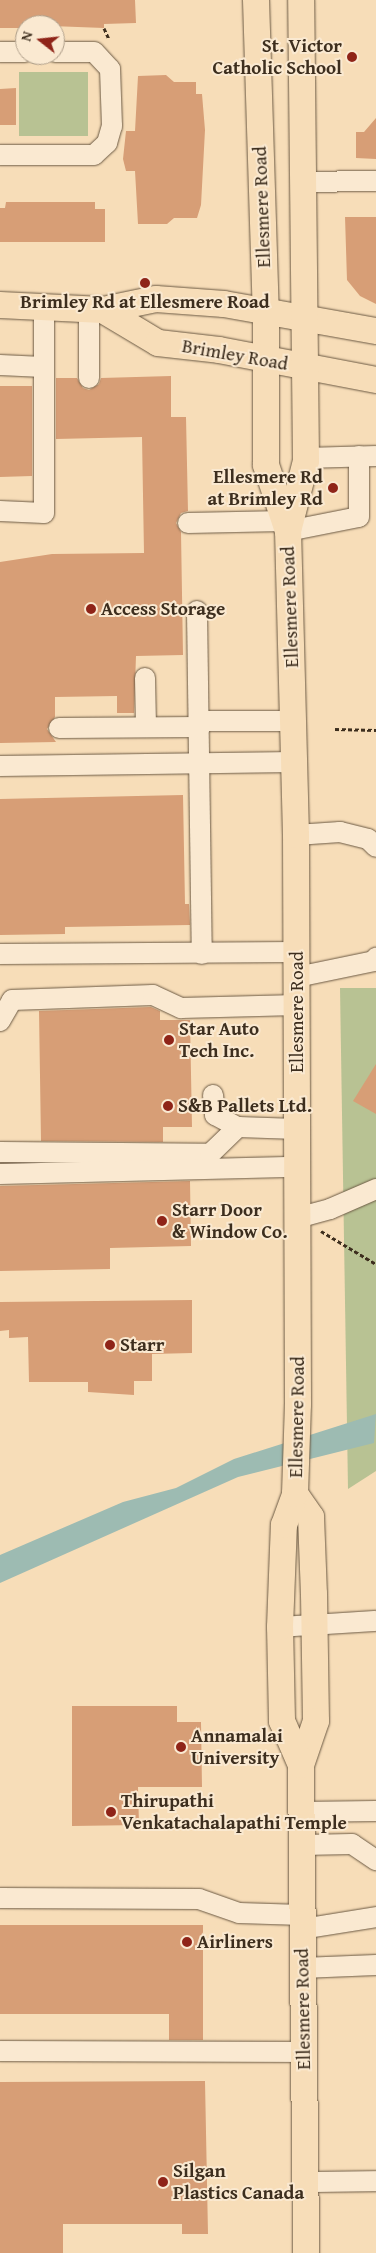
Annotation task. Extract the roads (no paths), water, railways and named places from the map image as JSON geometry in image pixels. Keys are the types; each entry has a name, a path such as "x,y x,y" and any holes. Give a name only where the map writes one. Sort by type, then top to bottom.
{"main road":[{"name":"Ellesmere Road","path":"256,0 266,310 266,465 286,526 294,721 297,964 298,1404 296,1494 284,1525 280,1627 282,1721 301,1765"},
{"name":"Ellesmere Road","path":"286,526 306,458 302,316 301,0"},
{"name":"Brimley Road","path":"0,304 96,310 156,299 266,310 376,330"},
{"name":"Brimley Road","path":"96,310 158,343 266,359 304,368 376,380"},
{"name":"Ellesmere Road","path":"296,1494 311,1517 316,1721 301,1765 306,2253"}],"street":[{"path":"0,52 15,52"},
{"path":"0,155 94,155 107,143 112,126 110,69 94,52 65,52"},
{"path":"302,182 376,182"},
{"path":"0,511 44,513 44,306"},
{"path":"89,378 96,310"},
{"path":"0,365 43,367"},
{"path":"188,523 286,526 368,517 367,456 306,458"},
{"path":"197,611 202,954"},
{"path":"146,678 146,727"},
{"path":"60,728 146,727 294,721"},
{"path":"0,766 294,762"},
{"path":"296,835 340,832 368,839 376,847"},
{"path":"0,954 202,954 297,964 374,961 376,958"},
{"path":"0,1021 12,1000 153,995 181,1008 297,1005"},
{"path":"214,1095 215,1115 238,1127 297,1129"},
{"path":"0,1152 210,1154 238,1127"},
{"path":"0,1174 297,1167"},
{"path":"297,1218 330,1209 376,1189"},
{"path":"280,1627 376,1621"},
{"path":"301,1812 376,1811"},
{"path":"352,1844 376,1860"},
{"path":"302,1845 376,1844"},
{"path":"0,1898 199,1899 239,1913 302,1922 376,1917"},
{"path":"302,1968 376,1965"},
{"path":"0,2051 304,2052"},
{"path":"306,2182 376,2181"}],"water":[{"path":"376,1414 374,1443 238,1477 0,1583 0,1555 123,1502 176,1488 234,1459"}],"place":[{"name":"St. Victor Catholic School","path":"352,57"},
{"name":"Brimley Rd at Ellesmere Road","path":"145,283"},
{"name":"Ellesmere Rd at Brimley Rd","path":"333,488"},
{"name":"Access Storage","path":"91,609"},
{"name":"Star Auto Tech Inc.","path":"169,1040"},
{"name":"S&B Pallets Ltd.","path":"168,1106"},
{"name":"Starr Door & Window Co.","path":"162,1221"},
{"name":"Starr","path":"110,1345"},
{"name":"Annamalai University","path":"181,1747"},
{"name":"Thirupathi Venkatachalapathi Temple","path":"111,1812"},
{"name":"Airliners","path":"187,1942"},
{"name":"Silgan Plastics Canada","path":"163,2182"}]}
